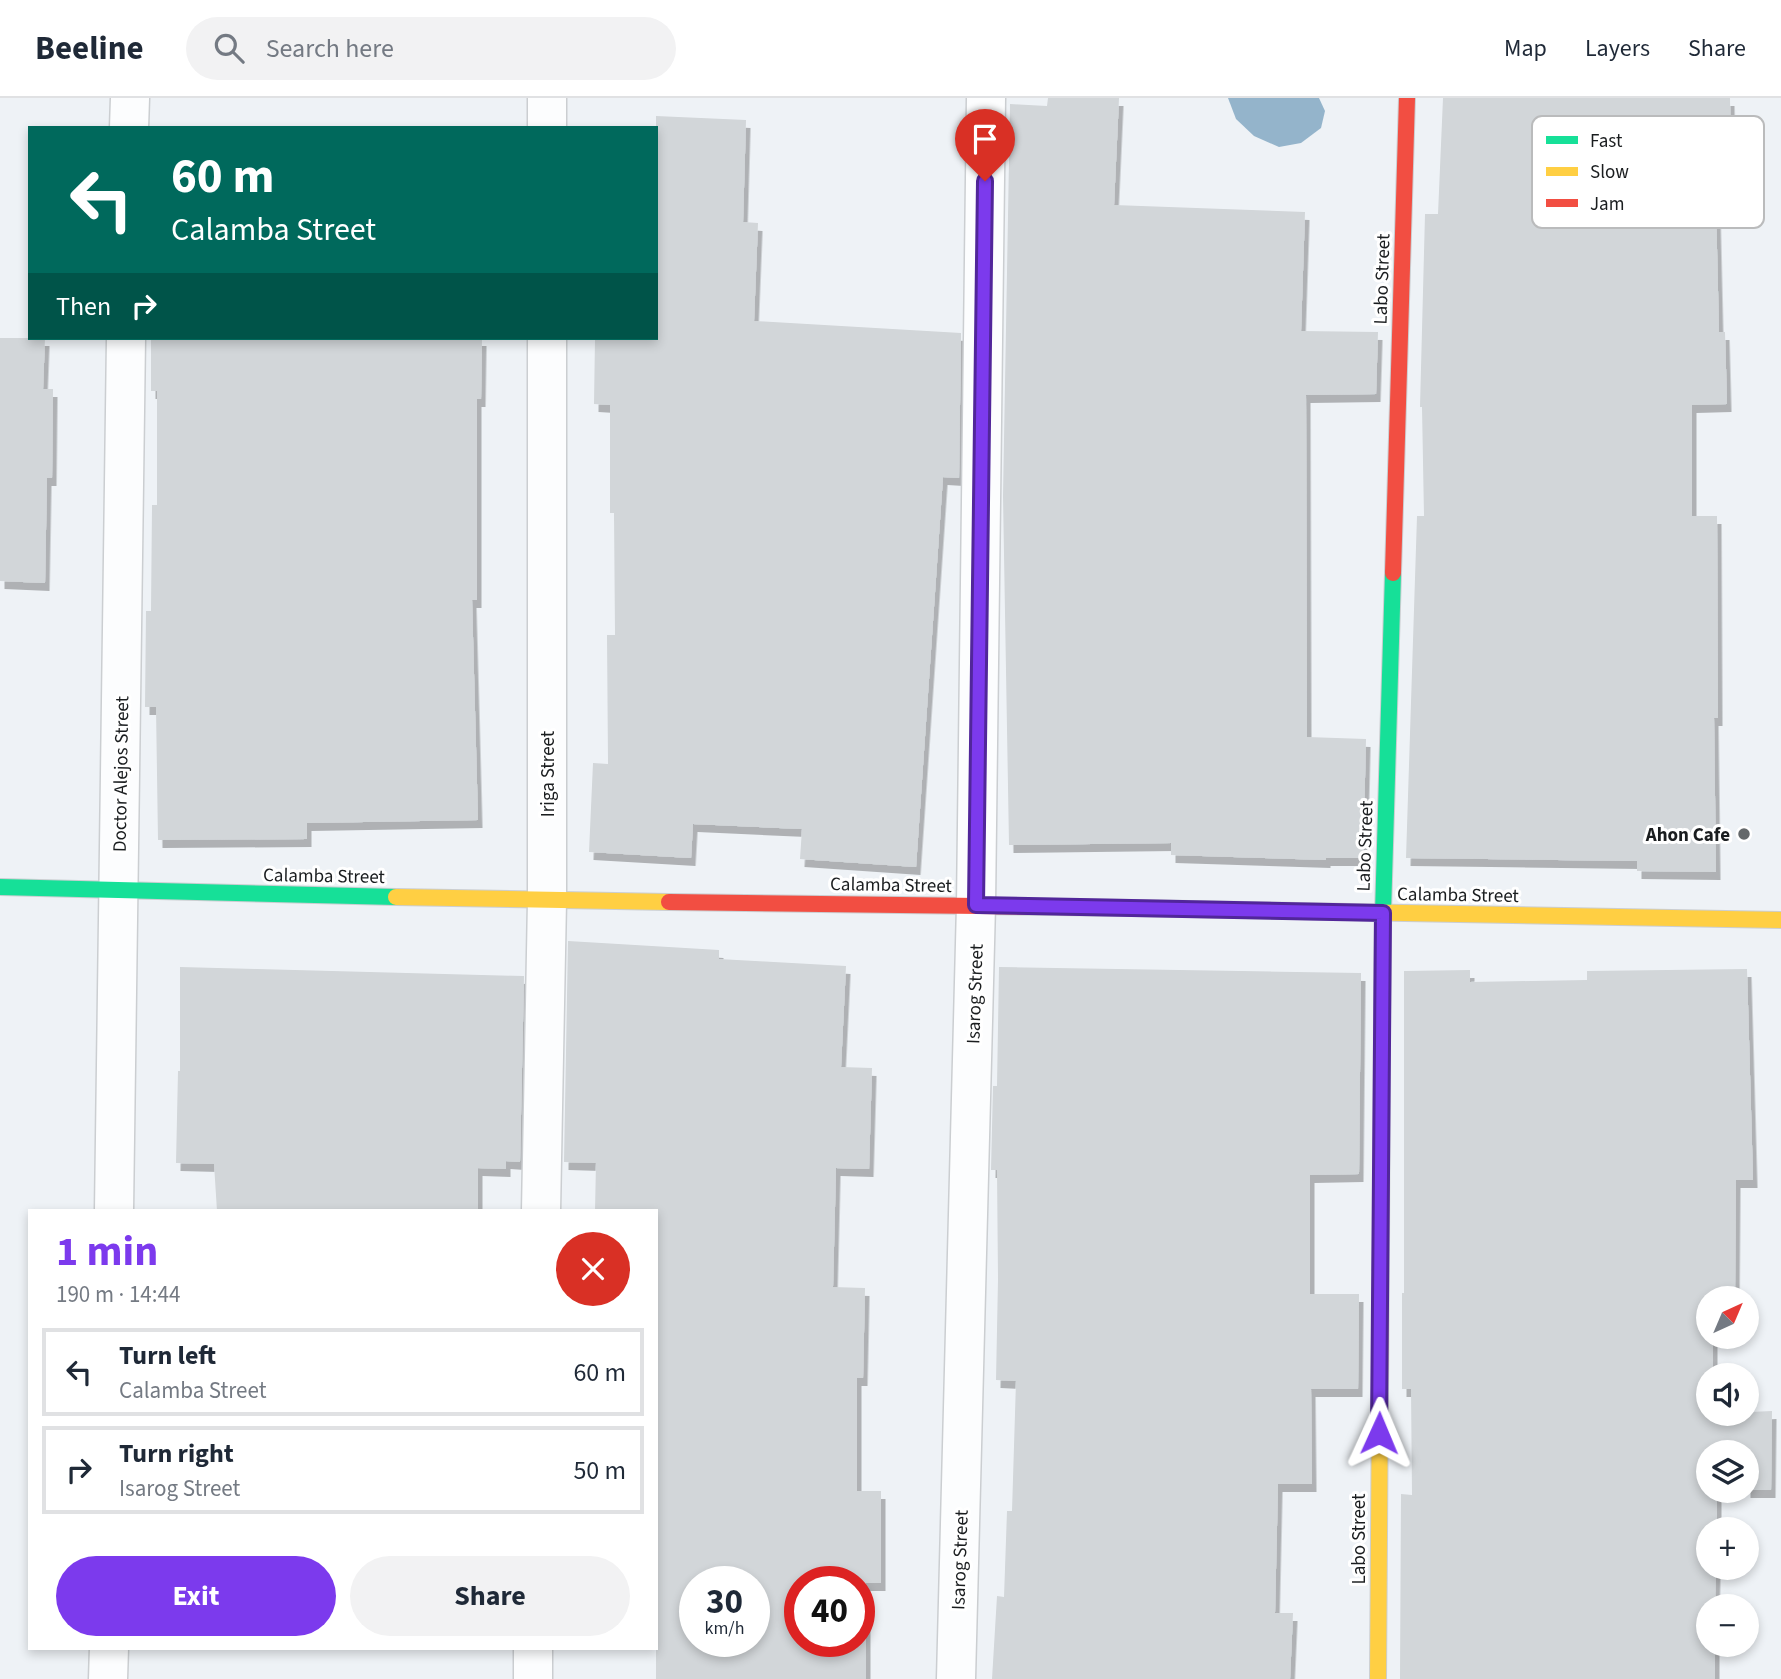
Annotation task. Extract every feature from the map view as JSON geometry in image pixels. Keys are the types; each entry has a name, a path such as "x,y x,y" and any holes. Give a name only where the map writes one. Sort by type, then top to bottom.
{"street":[{"path":"129,126 130,98"},
{"path":"547,98 547,126"},
{"name":"Isarog Street","path":"956,1679 976,905 986,98"},
{"name":"Labo Street","path":"1378,1679 1383,913 1407,98"},
{"name":"Doctor Alejos Street","path":"114,1209 126,340"},
{"name":"Iriga Street","path":"541,1209 547,901 547,340"},
{"name":"Calamba Street","path":"0,887 547,901 976,905 1781,920"},
{"path":"108,1650 108,1679"},
{"path":"533,1650 533,1679"}],"water":[{"path":"1228,98 1319,98 1325,111 1321,128 1301,143 1279,147 1254,136 1236,119"}],"building":[{"path":"1048,98 1119,98 1114,205 1305,212 1301,331 1378,332 1376,394 1306,395 1307,737 1366,739 1363,858 1326,860 1171,855 1171,843 1009,845 1003,496 1010,104 1047,106"},
{"path":"1443,98 1730,98 1730,116 1532,116 1532,228 1717,228 1719,332 1725,332 1727,404 1692,405 1692,516 1717,516 1718,718 1714,718 1716,872 1637,871 1637,861 1406,858 1417,516 1424,516 1420,407 1425,214 1438,214"},
{"path":"656,116 746,120 743,222 758,223 754,321 961,333 959,478 943,477 916,867 800,859 802,829 693,824 691,858 589,852 593,763 608,764 607,635 615,635 614,513 610,513 610,405 594,404 595,340 658,340"},
{"path":"0,338 45,340 43,389 53,389 52,478 47,478 45,583 0,581"},
{"path":"151,340 482,340 481,399 477,399 477,600 472,600 478,820 307,823 307,839 158,840 156,707 145,707 146,611 151,611 152,505 157,505 157,391 151,391"},
{"path":"568,941 719,950 719,959 846,966 841,1067 872,1068 869,1169 836,1168 833,1287 865,1288 863,1378 857,1378 857,1491 881,1491 881,1583 875,1583 875,1566 784,1566 784,1657 866,1657 866,1679 656,1679 658,1209 595,1209 596,1163 564,1162"},
{"path":"180,967 524,976 520,1162 506,1161 506,1169 478,1168 478,1209 217,1209 214,1164 176,1163 180,1071"},
{"path":"999,967 1361,973 1359,1174 1310,1175 1310,1294 1359,1294 1358,1389 1311,1389 1312,1484 1278,1484 1275,1613 1293,1613 1290,1679 992,1679 997,1596 1004,1597 1007,1511 1012,1511 1016,1381 996,1380 997,1170 991,1170 993,1086 997,1086"},
{"path":"1747,969 1753,1180 1736,1180 1735,1286 1696,1286 1696,1349 1713,1349 1713,1363 1696,1363 1696,1426 1759,1426 1759,1412 1772,1411 1771,1490 1759,1490 1759,1440 1696,1440 1696,1503 1717,1503 1717,1517 1696,1517 1696,1580 1716,1580 1715,1594 1696,1594 1696,1657 1715,1657 1715,1679 1400,1679 1401,1494 1412,1495 1411,1389 1402,1389 1404,971 1470,970 1470,982 1587,980 1587,971"}],"traffic: fast":[{"path":"1382,1021 1393,573"},
{"path":"0,887 396,897"}],"traffic: slow":[{"path":"396,897 669,902"},
{"path":"1134,908 1781,920"},
{"path":"1378,1679 1381,1247"}],"traffic: jam":[{"path":"1393,573 1407,98"},
{"path":"669,902 1134,908"},
{"path":"1381,1247 1382,1021"}],"place":[{"name":"Ahon Cafe","path":"1744,834"}],"route":[{"path":"985,181 976,905 1383,913 1379,1433"}]}
